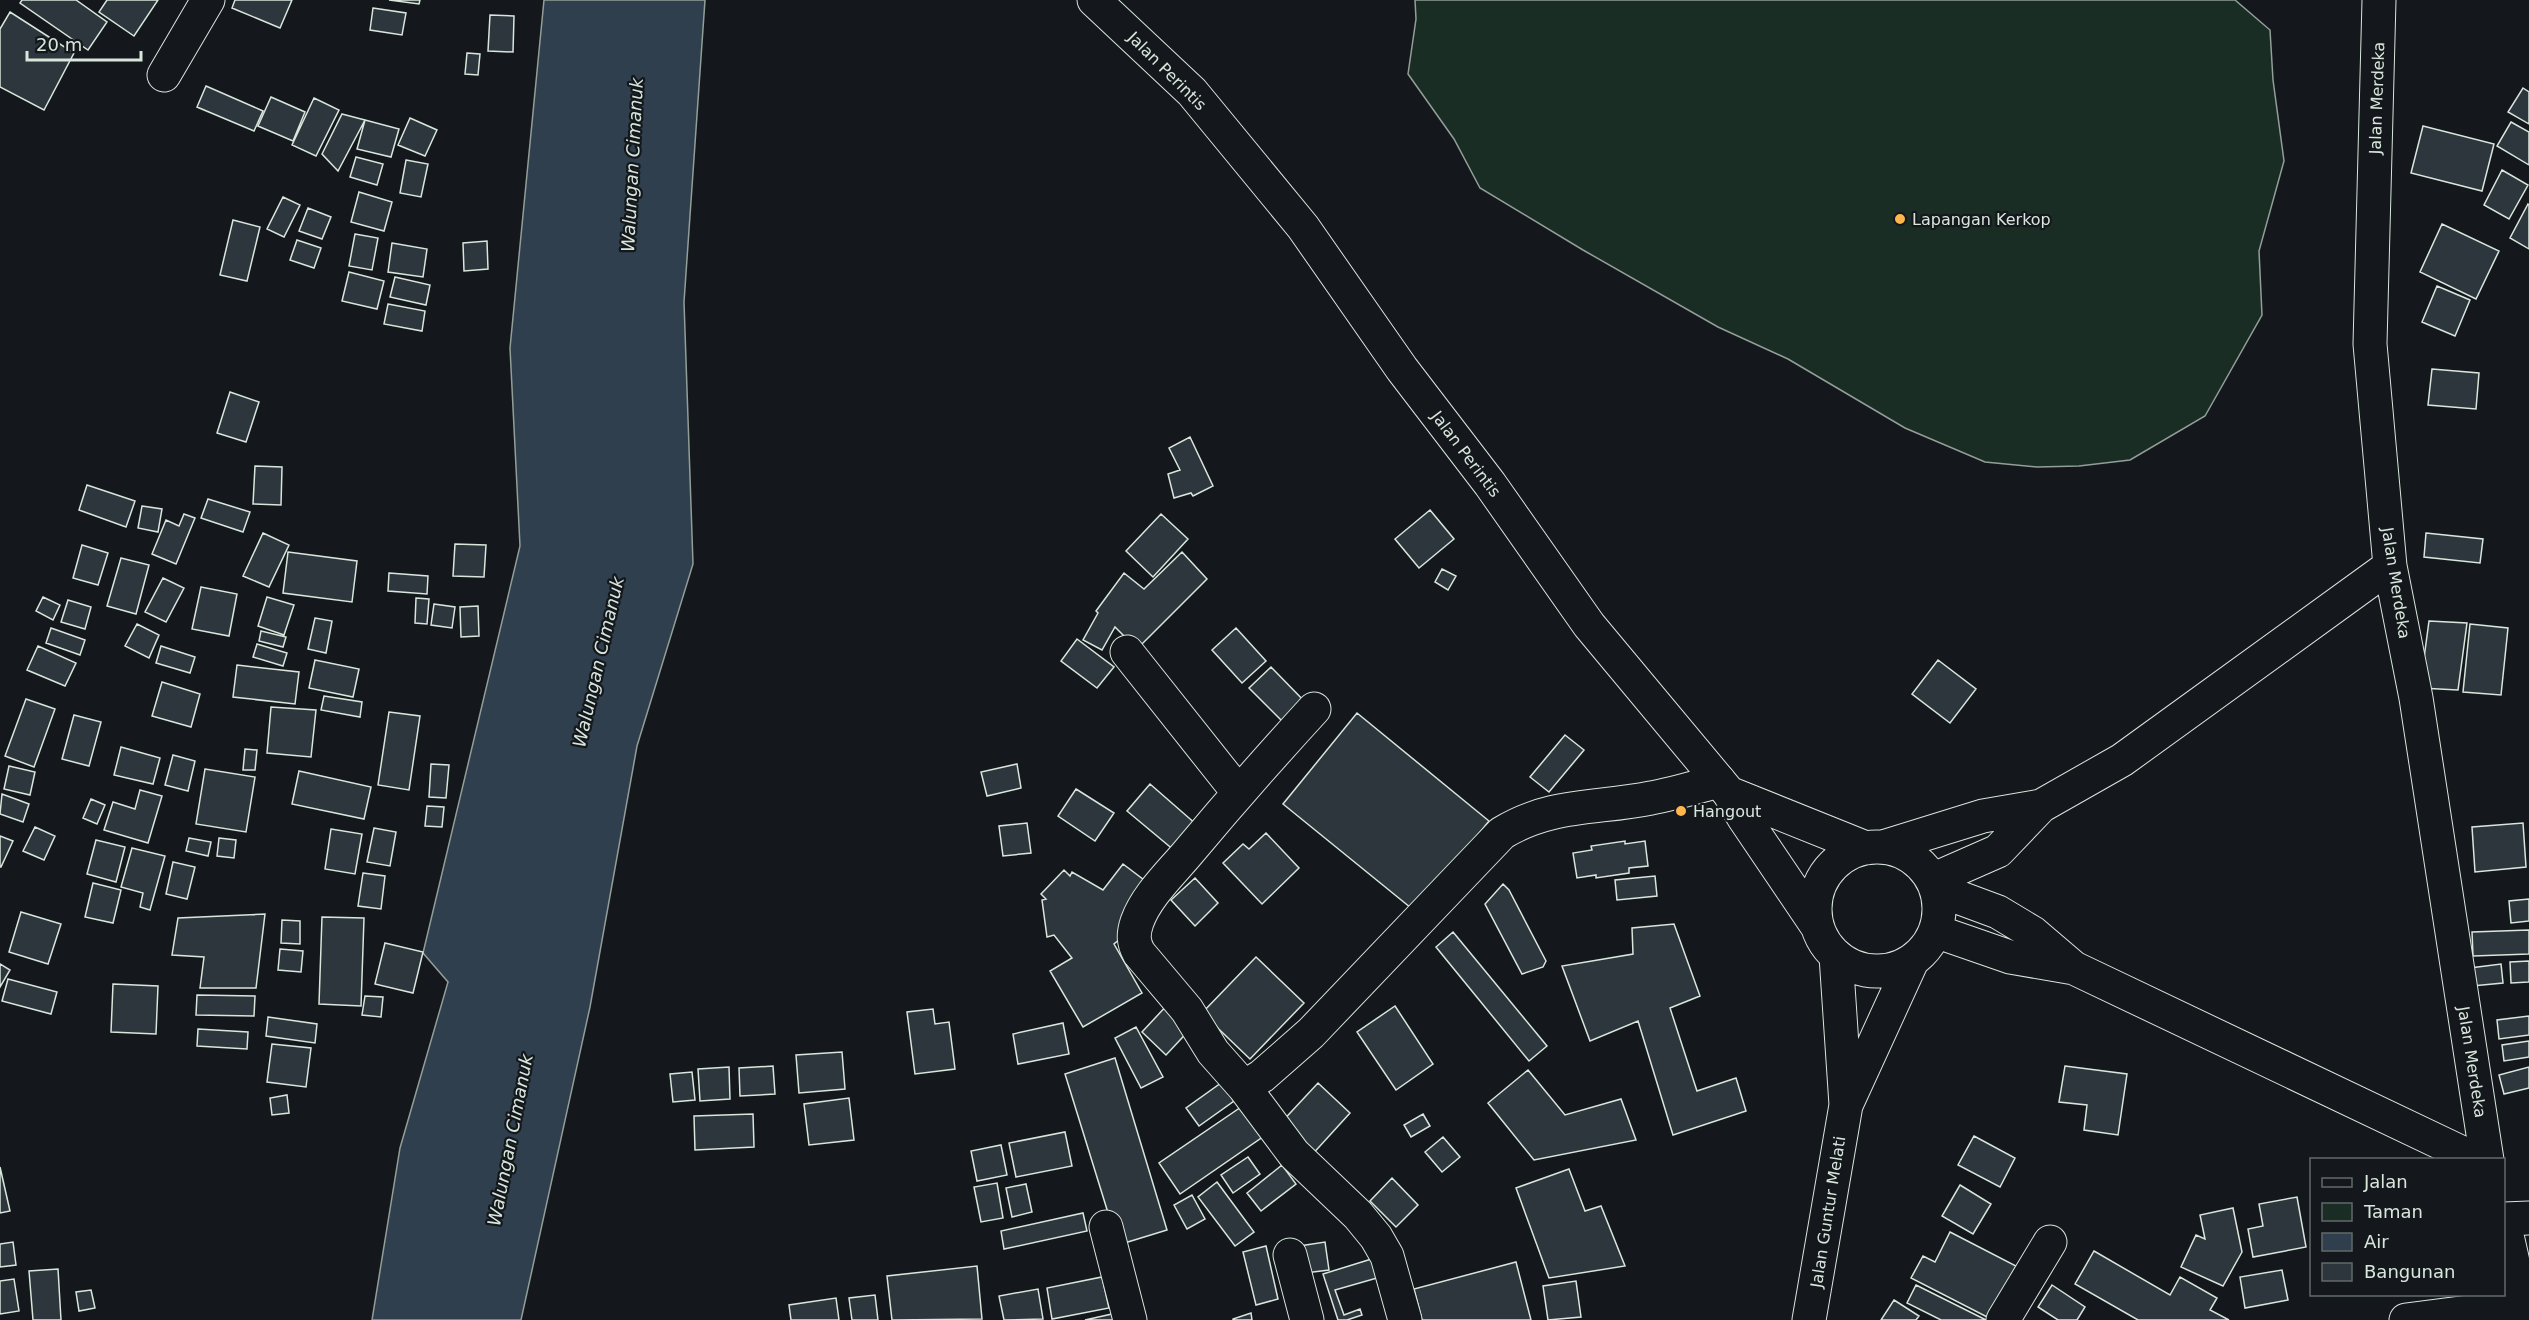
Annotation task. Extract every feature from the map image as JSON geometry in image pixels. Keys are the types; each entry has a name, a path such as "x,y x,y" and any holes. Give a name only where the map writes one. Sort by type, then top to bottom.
{"street":[{"path":"164,75 208,0"},
{"name":"Jalan Perintis","path":"1094,0 1192,92 1304,228 1402,369 1490,484 1589,625 1724,787 1817,926"},
{"name":"Jalan Merdeka","path":"2379,0 2370,344 2390,566 2415,698 2487,1158"},
{"path":"1934,885 1998,851 2041,806 2122,760 2390,566"},
{"path":"1127,652 1238,792"},
{"path":"1314,709 1238,792 1149,898 1134,936 1138,953 1186,1010 1213,1052 1244,1087 1294,1154 1358,1215 1376,1237 1387,1256 1405,1320"},
{"path":"1244,1087 1262,1076 1311,1033 1503,833 1518,824 1557,810 1724,787 1874,848 1898,850 1924,867 1934,885 1940,911 1935,931 1930,943 1912,961 1898,969 1865,971 1849,965 1836,956 1824,942 1817,926 1815,905 1820,885 1831,868 1847,855 1874,848 1983,816 2041,806"},
{"path":"1934,885 1998,912 2033,933 2074,968 2473,1158"},
{"path":"1935,931 2010,957 2074,968"},
{"name":"Jalan Guntur Melati","path":"1809,1320 1846,1105 1836,956"},
{"name":"Jalan Guntur Melati","path":"1846,1105 1912,961"},
{"path":"2505,1221 2529,1218"},
{"path":"2406,1320 2524,1313 2505,1226"},
{"path":"1106,1227 1130,1320"},
{"path":"2003,1320 2050,1242"},
{"path":"1290,1255 1306,1320"}],"green space":[{"name":"Lapangan Kerkop","path":"1415,0 2235,0 2270,30 2273,80 2284,161 2259,251 2262,315 2205,416 2130,460 2079,466 2037,467 1985,462 1905,428 1788,359 1718,327 1480,188 1454,139 1408,74 1416,19"}],"water":[{"name":"Walungan Cimanuk","path":"544,0 705,0 684,302 693,564 637,746 590,1007 521,1320 372,1320 400,1148 448,982 423,953 520,546 510,348"}],"building":[{"path":"22,0 76,0 107,22 88,50 20,3"},
{"path":"107,0 158,0 134,36 99,12"},
{"path":"235,0 292,0 280,28 232,8"},
{"path":"389,0 420,0 419,4"},
{"path":"373,8 406,13 402,35 370,30"},
{"path":"10,12 74,53 44,110 0,87 0,29"},
{"path":"490,15 514,16 513,52 488,51"},
{"path":"467,53 480,54 478,75 465,74"},
{"path":"206,86 263,111 254,131 197,107"},
{"path":"2523,88 2529,92 2529,124 2508,112"},
{"path":"271,97 305,112 293,141 258,126"},
{"path":"314,98 339,110 316,156 292,145"},
{"path":"342,114 365,120 338,171 322,154"},
{"path":"410,118 437,130 425,156 398,145"},
{"path":"365,120 399,129 391,157 357,149"},
{"path":"2511,122 2529,132 2529,165 2497,146"},
{"path":"2423,126 2494,144 2482,191 2411,173"},
{"path":"356,157 383,164 377,185 350,177"},
{"path":"406,160 428,164 421,197 400,193"},
{"path":"2502,170 2528,185 2509,219 2484,205"},
{"path":"359,192 392,202 384,231 351,222"},
{"path":"283,197 300,205 284,237 267,229"},
{"path":"2529,205 2529,249 2510,238"},
{"path":"308,208 331,217 322,239 299,231"},
{"path":"233,220 260,227 247,281 220,275"},
{"path":"2442,224 2499,251 2476,299 2420,272"},
{"path":"355,234 378,238 372,270 349,266"},
{"path":"297,240 321,248 314,268 290,260"},
{"path":"487,241 488,269 464,271 463,243"},
{"path":"392,243 427,249 423,277 388,272"},
{"path":"349,272 384,281 377,309 342,301"},
{"path":"395,277 430,285 426,305 390,297"},
{"path":"2437,286 2470,300 2455,336 2422,322"},
{"path":"388,304 425,311 422,331 384,324"},
{"path":"2432,369 2479,373 2476,409 2428,405"},
{"path":"230,392 259,402 246,442 217,433"},
{"path":"1190,437 1213,486 1193,496 1191,493 1174,498 1168,474 1180,470 1169,448"},
{"path":"255,466 282,467 281,505 253,504"},
{"path":"87,485 135,501 126,527 79,510"},
{"path":"208,499 250,512 243,532 201,518"},
{"path":"142,506 162,509 158,532 138,528"},
{"path":"1430,510 1454,539 1419,568 1395,539"},
{"path":"184,514 195,518 176,564 152,554 166,520 179,526"},
{"path":"1161,514 1188,539 1153,577 1126,551"},
{"path":"263,533 289,545 269,587 243,576"},
{"path":"2426,533 2483,539 2480,563 2424,557"},
{"path":"455,544 486,545 484,577 453,576"},
{"path":"82,545 108,553 98,585 73,578"},
{"path":"288,552 357,561 352,602 283,593"},
{"path":"1182,552 1207,579 1137,649 1115,627 1102,650 1083,640 1098,613 1096,611 1124,573 1144,589"},
{"path":"121,558 149,565 136,614 107,606"},
{"path":"1442,569 1456,576 1448,590 1435,582"},
{"path":"389,573 428,576 427,594 388,591"},
{"path":"163,578 184,588 166,622 145,612"},
{"path":"201,587 237,594 229,636 192,629"},
{"path":"43,597 60,605 53,620 36,611"},
{"path":"267,597 294,605 284,635 258,626"},
{"path":"416,598 429,599 427,624 415,623"},
{"path":"68,600 91,607 85,629 61,622"},
{"path":"434,604 455,607 452,628 431,625"},
{"path":"478,606 479,636 461,637 460,607"},
{"path":"315,618 332,621 326,653 308,649"},
{"path":"2429,621 2467,623 2458,690 2420,688"},
{"path":"137,624 159,635 149,658 125,646"},
{"path":"2470,624 2508,628 2501,695 2463,692"},
{"path":"51,628 85,640 80,655 46,643"},
{"path":"1236,628 1266,661 1242,683 1212,650"},
{"path":"261,631 286,637 283,647 259,641"},
{"path":"1077,639 1114,667 1097,688 1061,661"},
{"path":"257,644 287,653 283,666 253,657"},
{"path":"38,646 76,663 65,686 27,670"},
{"path":"161,646 195,657 190,673 156,663"},
{"path":"315,660 359,669 353,697 309,688"},
{"path":"1938,660 1976,689 1950,723 1912,694"},
{"path":"237,665 299,672 295,704 233,697"},
{"path":"1271,667 1309,706 1287,726 1249,688"},
{"path":"162,682 200,694 191,727 152,716"},
{"path":"324,696 362,702 360,717 321,710"},
{"path":"26,699 55,709 34,767 5,756"},
{"path":"271,707 316,710 311,757 267,753"},
{"path":"389,712 420,716 409,790 378,785"},
{"path":"1357,713 1489,821 1416,912 1283,804"},
{"path":"74,715 101,722 89,766 62,759"},
{"path":"1565,735 1584,750 1549,792 1530,777"},
{"path":"121,747 160,758 153,784 114,775"},
{"path":"245,749 257,750 255,770 243,770"},
{"path":"173,755 195,761 188,791 165,785"},
{"path":"431,764 449,765 446,798 429,797"},
{"path":"1017,764 1021,788 987,796 981,772"},
{"path":"9,766 35,772 30,795 4,789"},
{"path":"205,769 255,777 246,832 196,824"},
{"path":"299,771 371,787 364,819 292,804"},
{"path":"1150,784 1197,825 1175,851 1127,811"},
{"path":"1076,789 1114,813 1095,841 1058,816"},
{"path":"140,790 162,796 148,843 104,830 113,802 135,809"},
{"path":"2,794 29,804 23,822 0,814"},
{"path":"91,799 105,805 97,824 83,818"},
{"path":"427,806 444,807 442,827 425,826"},
{"path":"1027,823 1031,853 1003,856 999,826"},
{"path":"2523,823 2526,867 2475,872 2472,827"},
{"path":"35,827 55,836 44,860 23,851"},
{"path":"374,828 396,832 390,866 367,862"},
{"path":"331,829 362,834 355,874 325,869"},
{"path":"1266,833 1299,868 1262,904 1223,863 1243,844 1249,849"},
{"path":"0,836 13,841 1,867 0,867"},
{"path":"189,838 211,842 208,856 186,851"},
{"path":"219,838 236,840 234,858 217,856"},
{"path":"96,840 125,847 116,882 87,874"},
{"path":"1625,841 1625,844 1645,841 1648,866 1629,868 1629,873 1596,878 1596,875 1577,878 1573,853 1592,850 1591,846"},
{"path":"132,848 165,856 150,910 140,907 143,893 121,887"},
{"path":"173,862 195,867 187,899 166,894"},
{"path":"1123,864 1152,886 1131,930 1114,944 1142,993 1083,1027 1050,971 1072,958 1054,935 1047,937 1042,900 1046,899 1041,894 1064,870 1070,876 1072,872 1103,890"},
{"path":"363,873 385,876 381,909 358,906"},
{"path":"1655,876 1657,896 1617,900 1615,880"},
{"path":"1195,878 1218,903 1195,926 1171,900"},
{"path":"93,883 121,890 113,923 85,917"},
{"path":"1503,884 1509,890 1546,961 1543,967 1522,974 1485,904"},
{"path":"2529,899 2529,921 2511,923 2509,901"},
{"path":"21,912 61,924 48,964 9,952"},
{"path":"265,914 256,988 200,988 204,957 172,955 178,918"},
{"path":"322,917 364,918 361,1006 319,1004"},
{"path":"282,920 300,921 300,944 281,943"},
{"path":"1674,924 1700,996 1670,1008 1697,1091 1736,1078 1746,1111 1673,1135 1638,1021 1590,1041 1562,966 1633,954 1632,928"},
{"path":"2529,930 2529,954 2473,956 2472,932"},
{"path":"1453,932 1547,1046 1529,1061 1436,947"},
{"path":"385,943 423,952 413,993 375,984"},
{"path":"280,949 303,951 301,972 278,970"},
{"path":"1256,957 1304,1003 1250,1059 1202,1013"},
{"path":"2529,961 2529,982 2511,983 2510,962"},
{"path":"0,964 10,970 0,987"},
{"path":"2501,964 2503,983 2472,986 2470,968"},
{"path":"8,979 57,992 51,1014 2,1001"},
{"path":"113,984 158,986 156,1034 111,1032"},
{"path":"197,995 255,996 254,1016 196,1015"},
{"path":"365,996 383,997 381,1017 362,1015"},
{"path":"1170,1002 1195,1024 1166,1055 1142,1032"},
{"path":"1395,1006 1433,1064 1396,1090 1357,1032"},
{"path":"933,1009 935,1024 949,1022 955,1069 915,1074 907,1012"},
{"path":"2529,1016 2529,1035 2499,1039 2497,1020"},
{"path":"268,1017 317,1024 315,1043 266,1036"},
{"path":"1063,1023 1069,1054 1018,1064 1013,1034"},
{"path":"1136,1027 1163,1077 1141,1088 1115,1038"},
{"path":"198,1029 248,1032 247,1049 197,1046"},
{"path":"2529,1041 2529,1057 2504,1061 2502,1045"},
{"path":"272,1044 311,1048 306,1087 267,1082"},
{"path":"842,1052 845,1089 799,1093 796,1055"},
{"path":"1115,1058 1167,1230 1118,1245 1065,1074"},
{"path":"773,1066 775,1094 740,1096 739,1068"},
{"path":"2065,1066 2127,1074 2118,1135 2084,1130 2087,1105 2059,1102"},
{"path":"729,1067 730,1099 700,1101 698,1069"},
{"path":"2529,1067 2529,1088 2504,1094 2499,1075"},
{"path":"1528,1070 1565,1115 1621,1099 1636,1140 1534,1160 1488,1103"},
{"path":"692,1072 695,1100 673,1102 670,1074"},
{"path":"1228,1078 1241,1096 1199,1126 1186,1108"},
{"path":"1318,1083 1350,1113 1310,1157 1278,1126"},
{"path":"287,1095 289,1113 272,1115 270,1098"},
{"path":"849,1098 854,1140 809,1145 804,1104"},
{"path":"1247,1103 1267,1134 1180,1194 1159,1163"},
{"path":"753,1114 754,1147 695,1150 694,1116"},
{"path":"1423,1114 1430,1126 1411,1137 1404,1125"},
{"path":"1065,1132 1072,1166 1016,1177 1009,1143"},
{"path":"1974,1136 2015,1158 2000,1187 1958,1165"},
{"path":"1443,1137 1460,1157 1442,1172 1425,1152"},
{"path":"1001,1145 1007,1175 977,1181 971,1151"},
{"path":"1248,1157 1260,1174 1233,1193 1221,1175"},
{"path":"1282,1165 1296,1184 1261,1211 1247,1193"},
{"path":"0,1167 10,1211 0,1213"},
{"path":"1569,1169 1585,1211 1601,1206 1625,1266 1549,1278 1516,1188"},
{"path":"1392,1178 1418,1205 1396,1227 1370,1201"},
{"path":"1217,1182 1254,1232 1235,1246 1198,1197"},
{"path":"997,1183 1003,1218 981,1222 974,1187"},
{"path":"1026,1184 1032,1212 1012,1217 1006,1188"},
{"path":"1960,1185 1991,1204 1973,1234 1942,1216"},
{"path":"1192,1195 1205,1219 1187,1229 1174,1205"},
{"path":"2297,1197 2306,1247 2253,1257 2248,1229 2263,1226 2259,1204"},
{"path":"2233,1208 2242,1252 2223,1286 2181,1267 2196,1235 2205,1239 2200,1215"},
{"path":"1083,1213 1087,1231 1004,1249 1001,1231"},
{"path":"1950,1232 2016,1266 1989,1318 1911,1278 1923,1256 1935,1262"},
{"path":"13,1242 16,1265 0,1267 0,1244"},
{"path":"1325,1242 1329,1270 1297,1274 1293,1247"},
{"path":"1266,1246 1278,1299 1256,1305 1243,1252"},
{"path":"2094,1251 2170,1295 2180,1277 2217,1298 2210,1310 2229,1320 2138,1320 2075,1284"},
{"path":"1378,1257 1384,1276 1335,1290 1344,1315 1360,1309 1362,1315 1347,1320 1338,1320 1323,1274"},
{"path":"1516,1262 1531,1320 1422,1320 1414,1289"},
{"path":"977,1266 982,1319 892,1320 887,1276"},
{"path":"58,1269 61,1320 33,1320 29,1271"},
{"path":"2282,1270 2288,1300 2245,1308 2240,1277"},
{"path":"1102,1277 1109,1308 1052,1319 1047,1288"},
{"path":"14,1279 19,1311 0,1314 0,1281"},
{"path":"1576,1281 1581,1317 1548,1320 1543,1286"},
{"path":"1916,1285 1986,1320 1941,1320 1907,1303"},
{"path":"2052,1285 2085,1307 2077,1320 2058,1320 2038,1307"},
{"path":"1038,1289 1043,1319 1004,1320 999,1296"},
{"path":"91,1290 95,1308 79,1311 76,1292"},
{"path":"875,1295 878,1320 852,1320 849,1298"},
{"path":"836,1298 839,1320 791,1320 789,1305"},
{"path":"1894,1300 1919,1316 1916,1320 1881,1320"},
{"path":"1251,1313 1252,1320 1233,1320 1233,1319"},
{"path":"1112,1314 1113,1320 1085,1320"}],"place":[{"name":"Lapangan Kerkop","path":"1900,219"},
{"name":"Hangout","path":"1681,811"}]}
